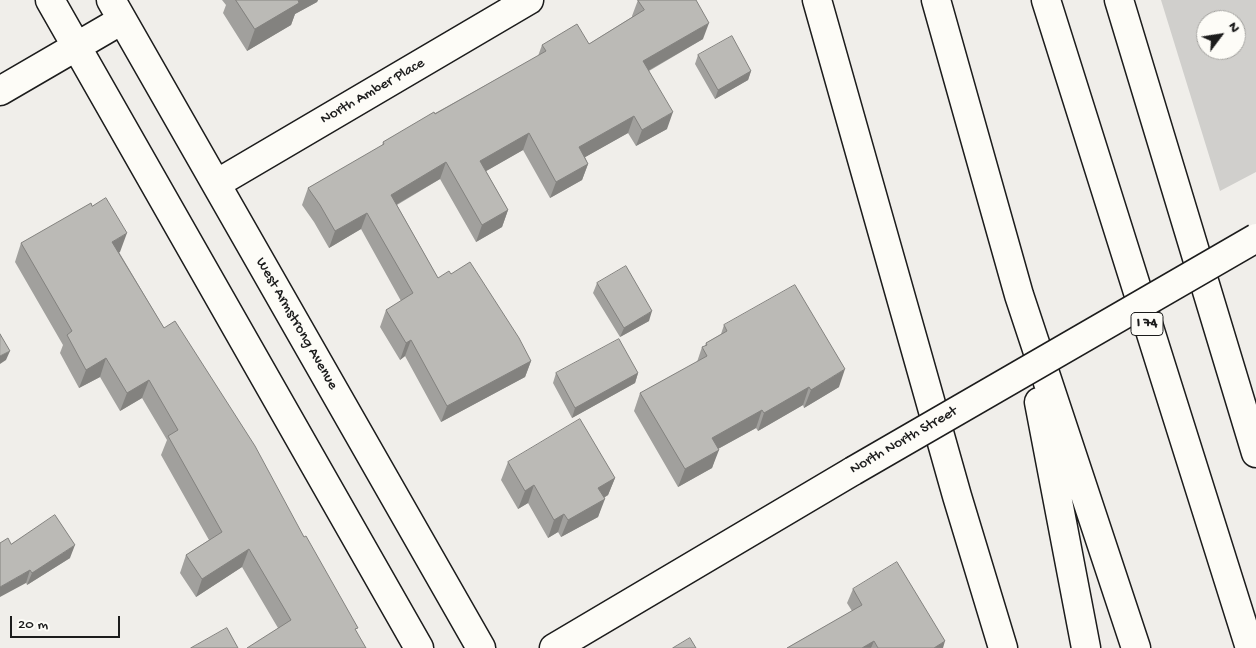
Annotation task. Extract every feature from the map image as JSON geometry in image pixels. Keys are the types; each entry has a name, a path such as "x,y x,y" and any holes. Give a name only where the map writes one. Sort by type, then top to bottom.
{"main road":[{"path":"50,0 419,648"},
{"name":"North Amber Place","path":"216,184 529,0"},
{"path":"817,0 954,487 1003,648"},
{"path":"936,0 1019,295 1136,648"},
{"name":"I 74","path":"1046,0 1250,648"},
{"path":"1119,0 1256,453"},
{"path":"0,91 76,46 117,10"},
{"name":"West Armstrong Avenue","path":"117,10 481,648"},
{"name":"North North Street","path":"554,648 852,471 1256,238"},
{"path":"1019,295 1086,648"}],"shaded area":[{"path":"1161,0 1256,0 1256,172 1220,191"}],"building":[{"path":"236,0 298,0 299,3 255,29"},
{"path":"638,0 696,0 709,23 643,61 673,112 642,130 634,116 579,147 588,164 556,182 529,133 480,161 508,210 482,225 446,162 391,195 438,278 449,271 451,274 470,262 519,338 531,361 447,406 411,340 406,343 386,310 413,293 367,213 335,231 308,188 384,144 383,142 434,112 435,114 546,51 542,45 577,24 589,44 644,10"},
{"path":"732,36 751,71 718,90 698,55"},
{"path":"106,198 127,233 112,242 164,328 175,321 255,446 304,537 306,536 358,628 355,629 366,648 247,648 291,620 249,549 202,579 186,555 222,532 168,436 178,430 149,380 127,393 106,358 86,370 67,335 72,331 21,243 91,203 92,206"},
{"path":"626,266 652,311 624,328 597,283"},
{"path":"795,285 845,369 811,390 809,387 764,413 762,410 712,438 719,450 685,469 640,393 707,356 702,347 727,331 724,325"},
{"path":"0,334 10,351 0,356"},
{"path":"619,339 638,373 575,408 556,373"},
{"path":"580,419 615,478 598,488 605,499 568,520 564,514 554,520 534,485 525,491 508,462"},
{"path":"55,515 75,545 32,573 30,570 0,587 0,543 8,538 11,544"},
{"path":"897,562 945,641 934,648 878,648 874,641 862,648 787,648 862,605 853,589"},
{"path":"227,628 238,648 191,648"},
{"path":"690,638 696,648 673,648"}]}
